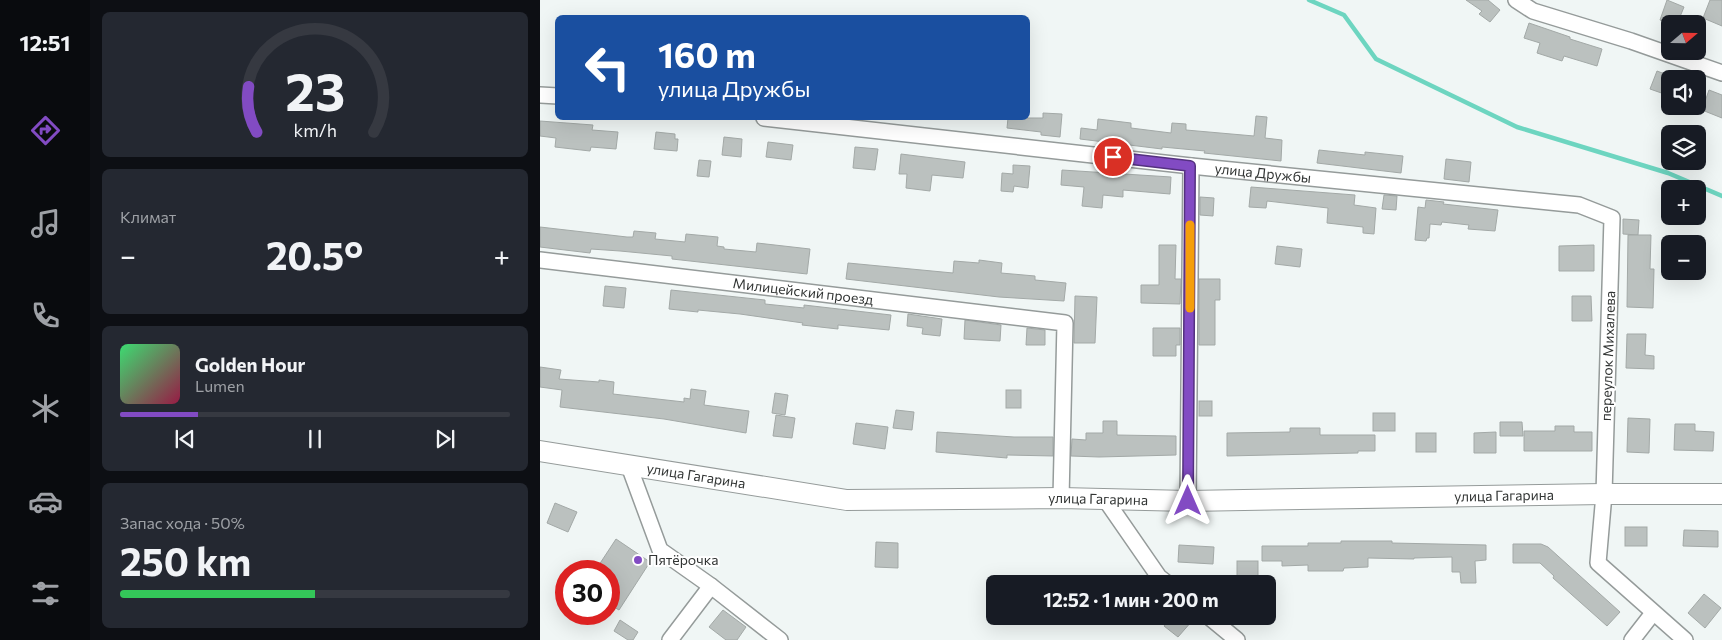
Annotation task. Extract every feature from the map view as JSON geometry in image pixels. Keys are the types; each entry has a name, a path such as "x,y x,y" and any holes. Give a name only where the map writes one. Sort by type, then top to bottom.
{"main road":[{"name":"улица Гагарина","path":"540,451 847,500 1061,498 1188,501 1604,494 1722,494"}],"street":[{"path":"1516,0 1533,11 1631,41 1722,73"},
{"path":"540,95 555,96"},
{"name":"улица Дружбы","path":"782,120 1190,166 1580,205 1612,218"},
{"path":"1188,501 1190,166"},
{"name":"переулок Михалева","path":"1612,218 1604,494 1598,563 1653,613"},
{"name":"Милицейский проезд","path":"540,260 1065,323 1061,498"},
{"path":"629,466 660,550 711,586 780,640"},
{"path":"1105,499 1158,575"},
{"path":"670,640 711,586"},
{"path":"1632,640 1653,613 1685,640"},
{"path":"1219,625 1237,640"}],"building":[{"path":"1466,0 1488,0 1500,10 1490,22 1479,14 1482,11"},
{"path":"1667,0 1684,7 1681,15 1662,15"},
{"path":"1710,0 1722,0 1722,26 1706,19 1706,15 1704,15"},
{"path":"1529,23 1602,49 1597,66 1564,56 1562,61 1537,53 1540,43 1524,38"},
{"path":"1657,71 1661,73 1661,93 1650,89"},
{"path":"1709,90 1722,95 1722,118 1706,112 1706,99"},
{"path":"1043,113 1062,114 1060,137 1041,135 1041,132 1007,128 1008,120 1043,118"},
{"path":"1256,116 1267,117 1265,138 1282,140 1281,161 1204,153 1205,151 1162,147 1162,149 1080,139 1081,128 1097,130 1098,119 1131,123 1131,128 1171,133 1172,123 1186,124 1186,130 1254,136"},
{"path":"540,121 593,125 592,130 618,132 616,149 591,147 590,151 555,147 556,138 540,136"},
{"path":"656,132 675,134 675,139 678,139 677,151 654,149"},
{"path":"724,137 742,139 741,157 722,155"},
{"path":"768,142 793,145 791,160 766,157"},
{"path":"855,147 878,149 875,170 853,168"},
{"path":"1319,150 1365,155 1365,152 1403,156 1401,173 1317,163"},
{"path":"901,154 965,162 963,178 932,175 930,191 906,188 907,174 899,174"},
{"path":"1446,159 1471,162 1469,182 1444,179"},
{"path":"699,160 711,161 709,177 697,176"},
{"path":"1013,165 1030,166 1028,188 1014,186 1013,192 1001,191 1002,173 1013,174"},
{"path":"1062,170 1171,177 1170,194 1123,190 1123,197 1103,195 1102,208 1082,206 1084,187 1061,185"},
{"path":"1251,187 1355,195 1354,205 1376,208 1374,234 1363,233 1363,227 1327,223 1328,208 1267,201 1266,208 1249,207"},
{"path":"1384,195 1397,196 1396,210 1382,209"},
{"path":"1200,197 1214,198 1213,216 1200,215"},
{"path":"1426,200 1444,202 1443,204 1498,210 1495,231 1468,229 1469,225 1442,222 1441,225 1430,224 1429,238 1426,241 1415,240 1418,207 1425,208"},
{"path":"1623,219 1639,220 1638,235 1623,234"},
{"path":"540,227 627,237 633,237 634,231 656,233 655,239 685,242 686,234 718,237 717,246 724,247 724,249 756,252 757,243 810,249 807,274 672,259 672,256 591,249 590,253 540,247"},
{"path":"1628,235 1651,235 1650,269 1654,269 1653,308 1627,307"},
{"path":"1159,245 1176,245 1175,279 1181,279 1180,304 1141,303 1141,285 1159,285"},
{"path":"1594,245 1594,271 1559,271 1559,246"},
{"path":"1277,246 1302,249 1300,267 1275,264"},
{"path":"979,260 1002,263 1001,273 1035,276 1035,280 1066,283 1064,301 999,297 846,279 848,263 953,273 954,261 979,263"},
{"path":"1199,279 1220,279 1220,300 1215,300 1215,345 1199,345"},
{"path":"605,286 626,288 624,308 603,306"},
{"path":"671,290 765,300 765,304 804,308 804,305 891,315 889,330 838,325 838,329 740,314 669,309"},
{"path":"1075,296 1097,297 1095,343 1074,343"},
{"path":"1572,296 1591,296 1592,321 1572,321"},
{"path":"908,314 942,319 940,336 922,334 923,328 907,326"},
{"path":"965,320 1001,325 1000,341 964,339"},
{"path":"1027,328 1045,330 1045,345 1026,345"},
{"path":"1153,328 1180,328 1180,345 1176,345 1176,356 1153,356"},
{"path":"1627,334 1646,334 1645,355 1654,356 1654,369 1626,368"},
{"path":"540,367 561,370 559,379 614,382 613,394 684,402 684,398 690,399 691,389 706,391 704,405 749,411 746,433 664,419 560,407 562,390 540,387"},
{"path":"1006,390 1021,390 1021,408 1006,408"},
{"path":"775,393 788,395 785,415 772,413"},
{"path":"1199,401 1212,401 1212,416 1199,416"},
{"path":"896,410 914,412 912,430 893,428"},
{"path":"1373,413 1395,413 1395,431 1373,431"},
{"path":"776,415 795,418 792,438 773,436"},
{"path":"1628,418 1650,419 1649,453 1627,452"},
{"path":"1103,421 1117,421 1117,435 1176,436 1176,455 1071,456 1072,439 1086,440 1086,433 1103,433"},
{"path":"1500,422 1522,422 1523,436 1500,436"},
{"path":"856,423 888,427 885,449 853,444"},
{"path":"1675,424 1695,424 1695,431 1714,432 1713,451 1674,450"},
{"path":"1555,426 1574,426 1574,432 1592,432 1592,451 1524,451 1524,431 1555,431"},
{"path":"1290,428 1320,428 1320,435 1375,435 1375,451 1227,456 1227,433 1290,432"},
{"path":"937,432 1014,437 1053,437 1053,456 1007,455 1007,458 936,452"},
{"path":"1496,432 1496,453 1474,453 1474,433"},
{"path":"1416,433 1436,433 1436,452 1416,452"},
{"path":"555,503 577,512 568,532 547,523"},
{"path":"1625,527 1647,527 1647,546 1625,546"},
{"path":"1684,530 1718,531 1718,547 1683,546"},
{"path":"616,539 650,562 620,608 620,560 602,560"},
{"path":"1341,541 1486,545 1486,560 1475,561 1476,583 1461,583 1460,572 1452,572 1452,557 1414,559 1368,558 1368,567 1344,568 1343,571 1308,571 1308,565 1282,566 1282,561 1262,561 1262,546 1308,546 1308,543 1341,543"},
{"path":"876,542 898,543 898,568 875,567"},
{"path":"1513,544 1541,544 1548,547 1620,612 1607,626 1553,578 1554,576 1540,563 1513,563"},
{"path":"1179,545 1214,547 1213,564 1178,562"},
{"path":"1237,561 1258,561 1258,575 1237,575"},
{"path":"1704,594 1721,608 1705,628 1688,613"},
{"path":"723,610 746,627 737,640 726,640 709,627"},
{"path":"620,620 638,632 633,640 628,640 614,631 617,625 620,625"},
{"path":"1165,625 1188,625 1178,637"}],"waterway":[{"path":"1309,0 1344,15 1376,59 1517,127 1668,173 1722,196"}],"slow traffic":[{"path":"1190,225 1190,308"}],"place":[{"name":"Пятёрочка","path":"638,560"}],"route":[{"path":"1113,157 1190,166 1188,501"}]}
